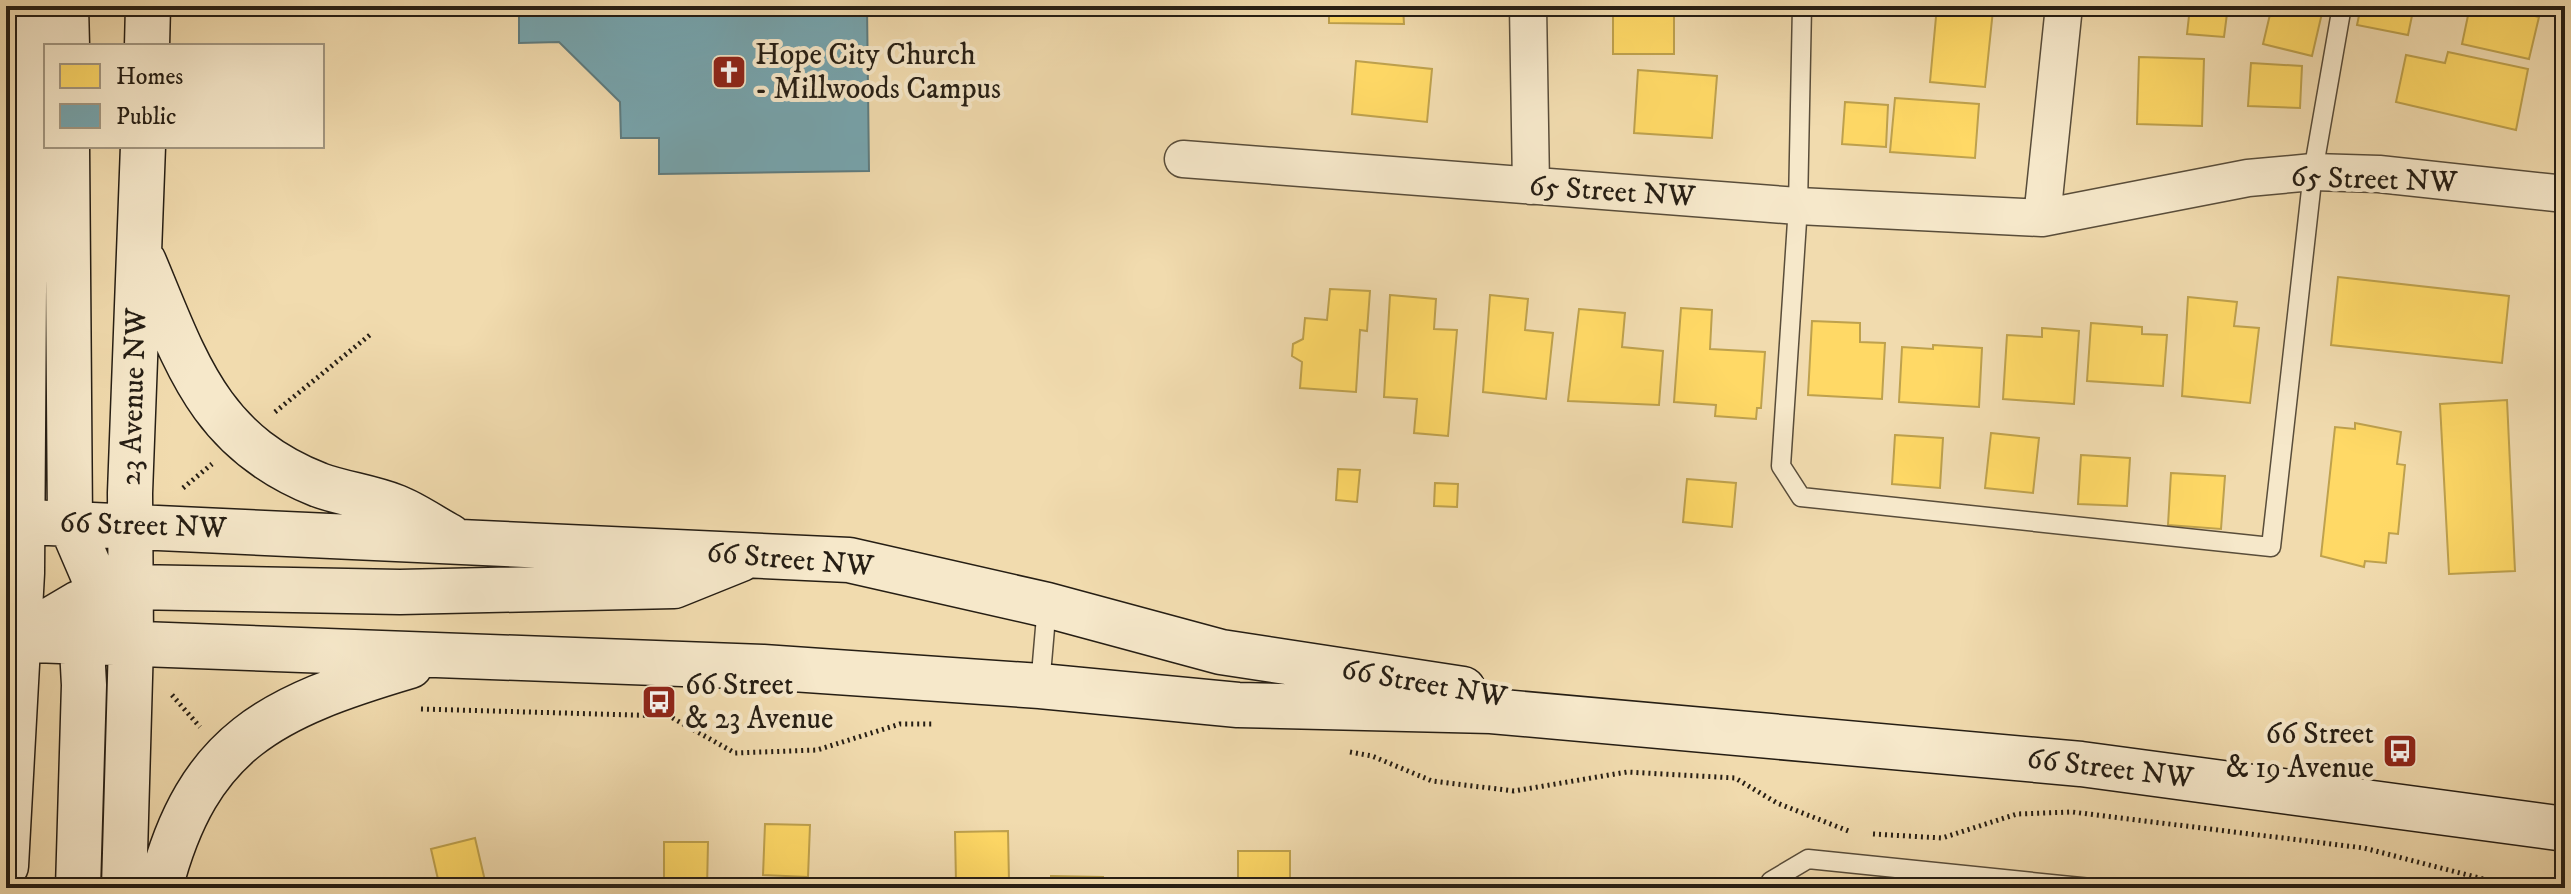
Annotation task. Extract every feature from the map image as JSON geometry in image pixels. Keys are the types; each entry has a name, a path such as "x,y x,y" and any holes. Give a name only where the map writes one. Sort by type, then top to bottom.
{"main road":[{"path":"14,521 24,205 26,6"},
{"path":"66,6 67,44"},
{"path":"147,44 148,6"},
{"path":"6,866 12,639 49,557 67,148"},
{"name":"23 Avenue NW","path":"78,888 98,606 130,525 143,148"},
{"path":"6,249 24,205"},
{"path":"140,251 190,368 216,411 241,441 318,485 396,507 458,542"},
{"name":"66 Street NW","path":"14,521 49,557 130,525 849,560 1047,605 1221,652 1405,678 1654,725"},
{"path":"49,557 98,606 400,592 674,586 754,553"},
{"name":"66 Street NW","path":"12,639 98,606 131,643 440,658 763,667 1040,686 1238,705 1491,711 2081,764 2565,829"},
{"path":"124,888 131,643"},
{"path":"160,888 171,847 186,810 225,753 319,696 440,658"}],"street":[{"path":"1528,6 1531,186"},
{"path":"2042,218 2064,6"},
{"name":"65 Street NW","path":"1183,159 1798,206 2042,218 2248,178 2313,172 2379,174 2565,194"}],"lane":[{"path":"1802,6 1798,206 1781,466 1801,497 2271,547 2313,172 2342,6"},
{"path":"1040,686 1047,605"},
{"path":"1771,888 1771,881 1808,859 2091,888"}],"path":[{"path":"271,416 371,334"},
{"path":"176,494 215,462"},
{"path":"167,689 204,731"},
{"path":"411,709 669,716 735,753 817,750 900,724 944,724"},
{"path":"1342,750 1372,756 1432,781 1514,791 1627,772 1735,778 1777,803 1851,832 1942,838 2017,814 2072,812 2364,848 2506,885 2565,887"}],"building: Homes":[{"path":"1329,6 1403,6 1404,24 1329,23"},
{"path":"1618,6 1674,6 1674,54 1613,54 1613,13 1618,13"},
{"path":"1937,6 1993,10 1985,87 1930,82"},
{"path":"2148,6 2228,6 2224,37 2187,34 2189,16 2147,12"},
{"path":"2272,6 2293,6 2322,13 2312,56 2263,44"},
{"path":"2361,6 2414,6 2408,35 2357,25"},
{"path":"2470,6 2525,6 2523,13 2539,17 2529,59 2462,44"},
{"path":"2448,52 2528,69 2516,130 2396,102 2406,55 2445,63"},
{"path":"2139,57 2204,59 2202,126 2137,124"},
{"path":"1356,61 1432,69 1427,122 1352,114"},
{"path":"2251,63 2302,66 2300,108 2248,106"},
{"path":"1638,70 1717,76 1712,138 1634,133"},
{"path":"1895,98 1979,104 1975,158 1890,152"},
{"path":"1845,102 1888,105 1886,147 1842,144"},
{"path":"2338,277 2509,296 2502,363 2331,345"},
{"path":"1330,289 1370,291 1367,331 1360,330 1356,392 1300,388 1302,362 1292,356 1293,344 1303,339 1305,318 1327,320"},
{"path":"1390,295 1436,299 1434,329 1457,330 1448,436 1414,433 1417,399 1384,397"},
{"path":"1490,295 1528,299 1525,330 1553,333 1546,399 1483,392"},
{"path":"2188,297 2237,302 2234,326 2259,328 2250,403 2182,396"},
{"path":"1681,308 1712,310 1710,349 1765,352 1761,408 1757,408 1756,419 1715,416 1716,405 1674,402"},
{"path":"1579,309 1625,313 1622,347 1663,351 1659,405 1568,401"},
{"path":"1812,321 1860,323 1860,342 1885,343 1882,399 1808,395"},
{"path":"2091,323 2142,327 2142,334 2167,335 2163,386 2087,381"},
{"path":"2042,328 2079,331 2074,404 2003,399 2007,335 2042,337"},
{"path":"1933,345 1982,348 1979,407 1899,402 1902,347 1933,349"},
{"path":"2507,400 2515,571 2449,574 2440,404"},
{"path":"2355,423 2401,432 2397,464 2405,465 2398,534 2389,533 2386,563 2365,561 2364,567 2321,556 2335,427 2355,429"},
{"path":"1991,433 2039,438 2033,493 1985,488"},
{"path":"1895,435 1943,438 1940,488 1892,484"},
{"path":"2081,455 2130,458 2127,506 2078,504"},
{"path":"1338,469 1360,470 1357,502 1336,500"},
{"path":"2171,473 2225,476 2221,529 2168,525"},
{"path":"1687,479 1736,483 1732,527 1683,522"},
{"path":"1435,483 1458,484 1457,507 1434,506"},
{"path":"765,824 810,825 808,877 763,875"},
{"path":"1008,831 1009,881 956,882 955,832"},
{"path":"475,838 486,885 440,888 431,849"},
{"path":"664,842 708,842 707,888 664,888"},
{"path":"1238,851 1290,851 1290,888 1238,888"},
{"path":"1051,876 1103,877 1103,888 1051,888"},
{"path":"1419,881 1435,882 1435,888 1419,888"}],"building: Public":[{"name":"Hope City Church - Millwoods Campus","path":"519,6 867,6 869,171 659,174 659,138 621,138 620,102 559,42 519,43"}],"place":[{"name":"Hope City Church - Millwoods Campus","path":"729,72"},
{"name":"66 Street & 23 Avenue","path":"659,702"},
{"name":"66 Street & 19 Avenue","path":"2400,751"}]}
